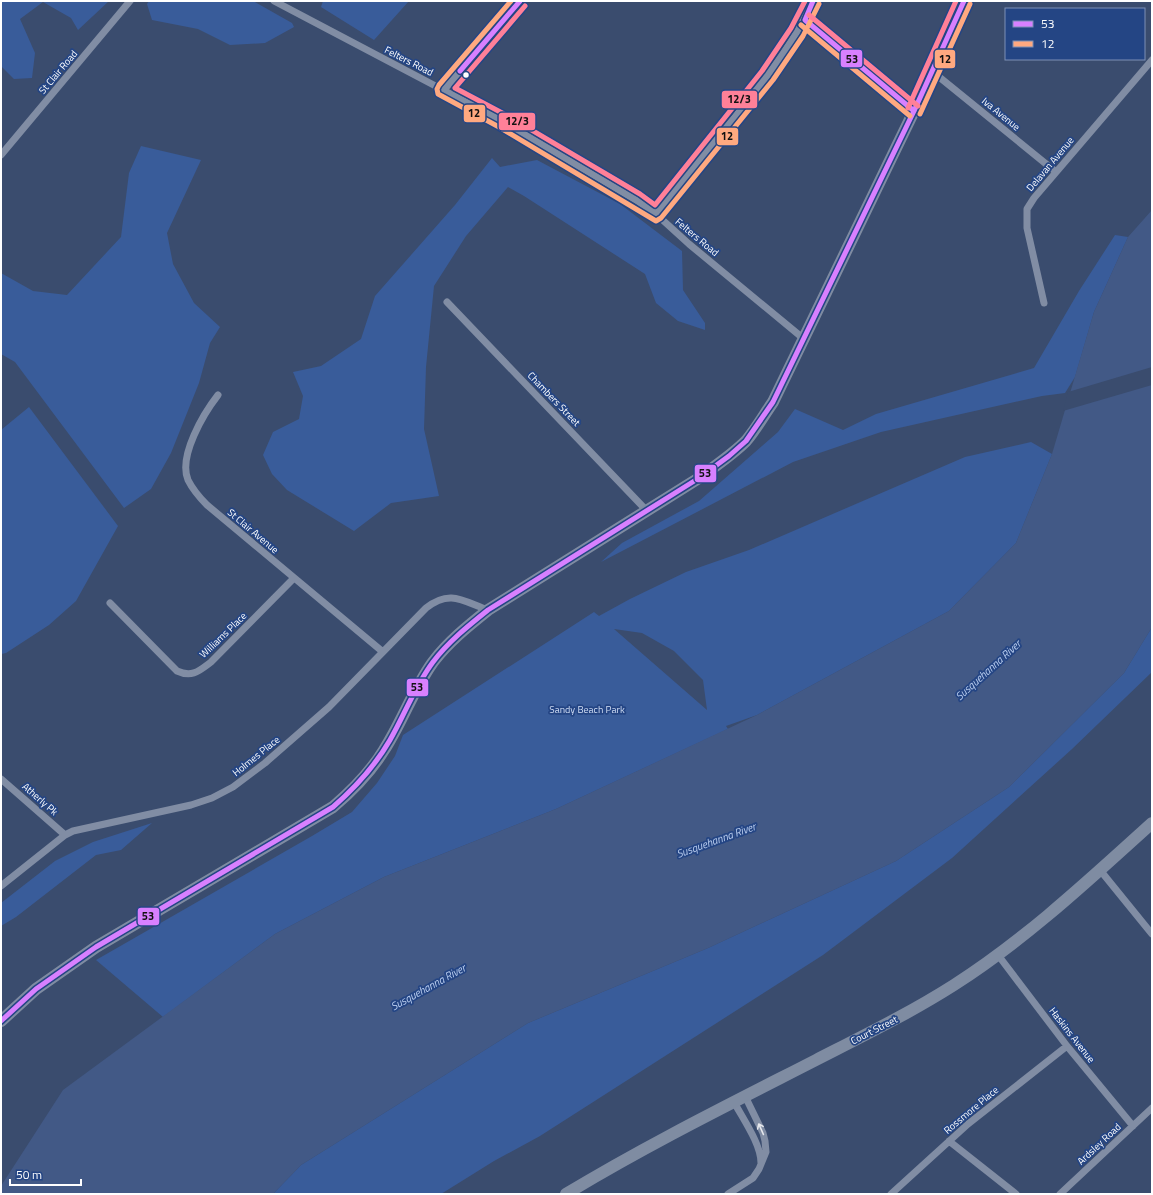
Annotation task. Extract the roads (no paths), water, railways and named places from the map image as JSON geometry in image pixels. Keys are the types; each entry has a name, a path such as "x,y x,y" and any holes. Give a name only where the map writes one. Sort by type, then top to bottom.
{"main road":[{"path":"1,1021 36,989 96,947 333,807 351,792 364,778 384,750 415,691 434,661 457,635 488,610 699,478 729,456 745,441 755,430 773,402 933,72 964,1"},
{"name":"Court Street","path":"566,1194 660,1140 912,1010 954,985 998,955 1034,927 1152,823"}],"street":[{"name":"St Clair Road","path":"1,155 130,1"},
{"name":"Felters Road","path":"274,1 502,121 636,200 656,214 804,339"},
{"path":"444,90 520,1"},
{"path":"656,214 753,94 788,48 813,1"},
{"path":"804,20 914,111"},
{"name":"Delavan Avenue","path":"1044,303 1027,228 1027,209 1056,172 1152,60"},
{"name":"Iva Avenue","path":"933,72 1056,172"},
{"name":"Chambers Street","path":"447,302 646,511"},
{"name":"St Clair Avenue","path":"218,395 209,407 194,434 188,450 186,470 188,479 198,495 207,505 383,652"},
{"name":"Williams Place","path":"110,603 177,671 189,674 198,671 211,662 294,578"},
{"name":"Holmes Place","path":"1,886 65,834 191,805 212,798 233,787 265,763 329,707 436,601 452,597 488,610"},
{"name":"Atherly Pk","path":"1,779 65,834"},
{"path":"1100,870 1152,934"},
{"name":"Haskins Avenue","path":"998,955 1067,1046 1133,1126"},
{"name":"Rossmore Place","path":"891,1194 968,1124 1067,1046"},
{"path":"728,1194 753,1178 766,1152 765,1141 745,1096"},
{"path":"734,1102 756,1145 761,1157 761,1163"},
{"name":"Ardsley Road","path":"1060,1194 1152,1108"},
{"path":"949,1140 1016,1194"}],"water":[{"name":"Susquehanna River","path":"1152,210 1152,627 1124,673 1009,787 896,861 708,948 528,1023 301,1165 273,1194 1,1194 1,1186 63,1090 275,934 384,877 556,809 757,715 949,611 1016,543 1052,454 1094,312 1128,237"}],"park label":[{"name":"Sandy Beach Park","path":"587,709"}]}
